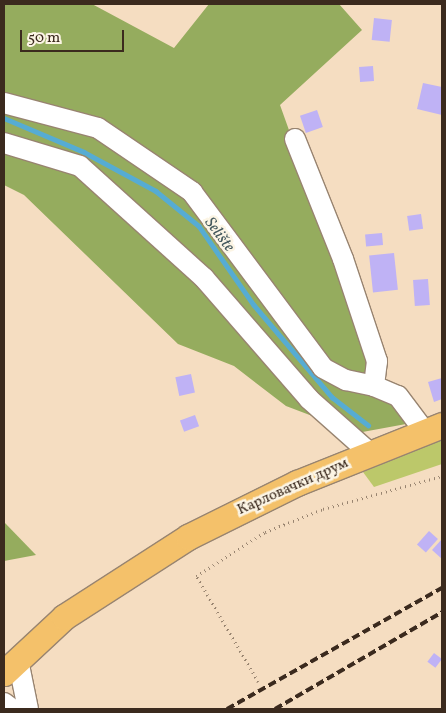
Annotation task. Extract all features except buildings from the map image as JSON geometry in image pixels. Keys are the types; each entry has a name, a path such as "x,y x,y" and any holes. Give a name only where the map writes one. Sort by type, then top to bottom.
{"main road":[{"name":"Карловачки друм","path":"11,666 64,617 149,560 240,510 434,428"}],"street":[{"path":"4,103 98,128 192,192 322,368 346,380 374,386 398,396 434,428"},
{"path":"295,139 343,259 377,361 374,386"},
{"path":"4,143 80,166 204,278 309,399 371,454"},
{"path":"11,666 28,709"},
{"path":"4,703 12,709"}],"path":[{"path":"258,682 196,576 266,532 323,509 442,476"}],"green space":[{"path":"4,4 92,4 174,48 209,4 339,4 362,30 280,105 357,320 406,424 357,433 286,406 234,366 178,344 24,195 4,185"},
{"path":"442,439 442,464 374,487 363,472"},
{"path":"4,522 36,555 4,561"}],"waterway":[{"name":"Selište","path":"4,118 84,152 156,191 199,226 254,305 332,397 368,425"}],"railway":[{"path":"227,709 442,588"},
{"path":"275,709 442,612"}]}
